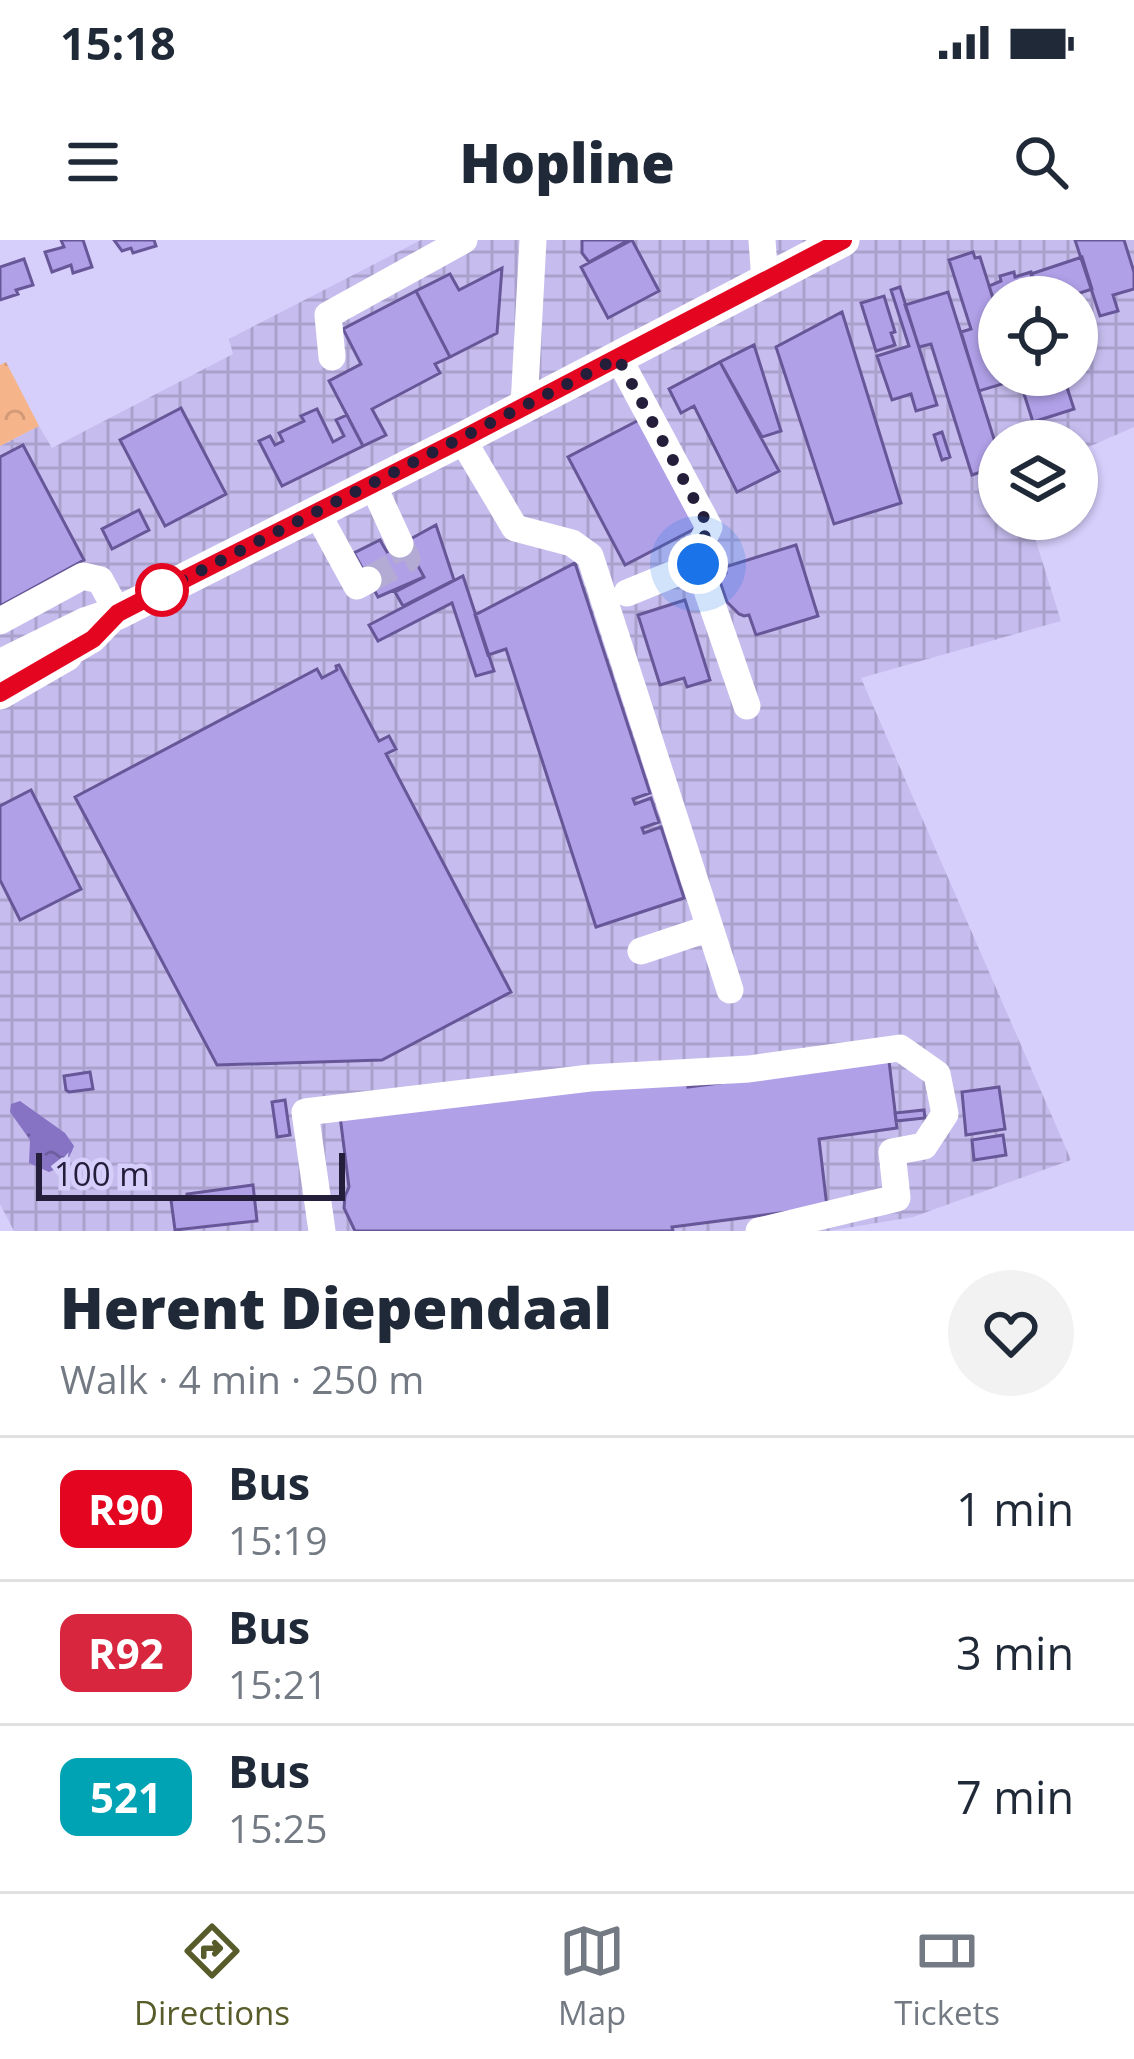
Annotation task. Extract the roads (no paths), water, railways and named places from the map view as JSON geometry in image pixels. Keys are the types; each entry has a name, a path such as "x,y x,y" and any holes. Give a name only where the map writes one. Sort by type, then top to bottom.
{"main road":[{"path":"0,665 118,613 843,240"},
{"path":"0,693 93,639 118,613"}],"street":[{"path":"332,357 328,315 464,240"},
{"path":"524,406 533,240"},
{"path":"762,240 765,281"},
{"path":"618,358 709,527 698,564 747,706"},
{"path":"462,439 515,528 572,543 590,556 730,990"},
{"path":"372,483 400,544"},
{"path":"316,511 357,586 368,580"},
{"path":"627,593 698,564"},
{"path":"0,621 83,576 100,580 118,613"},
{"path":"641,951 710,928"},
{"path":"322,1231 305,1112 590,1078 749,1070 900,1048 938,1074 945,1114 925,1146 892,1152 897,1198 759,1231"}],"water":[{"path":"20,1101 65,1133 74,1146 58,1168 49,1172 29,1163 30,1140 10,1112 11,1104"}],"tunnel":[{"path":"368,580 407,559 400,544"}]}
